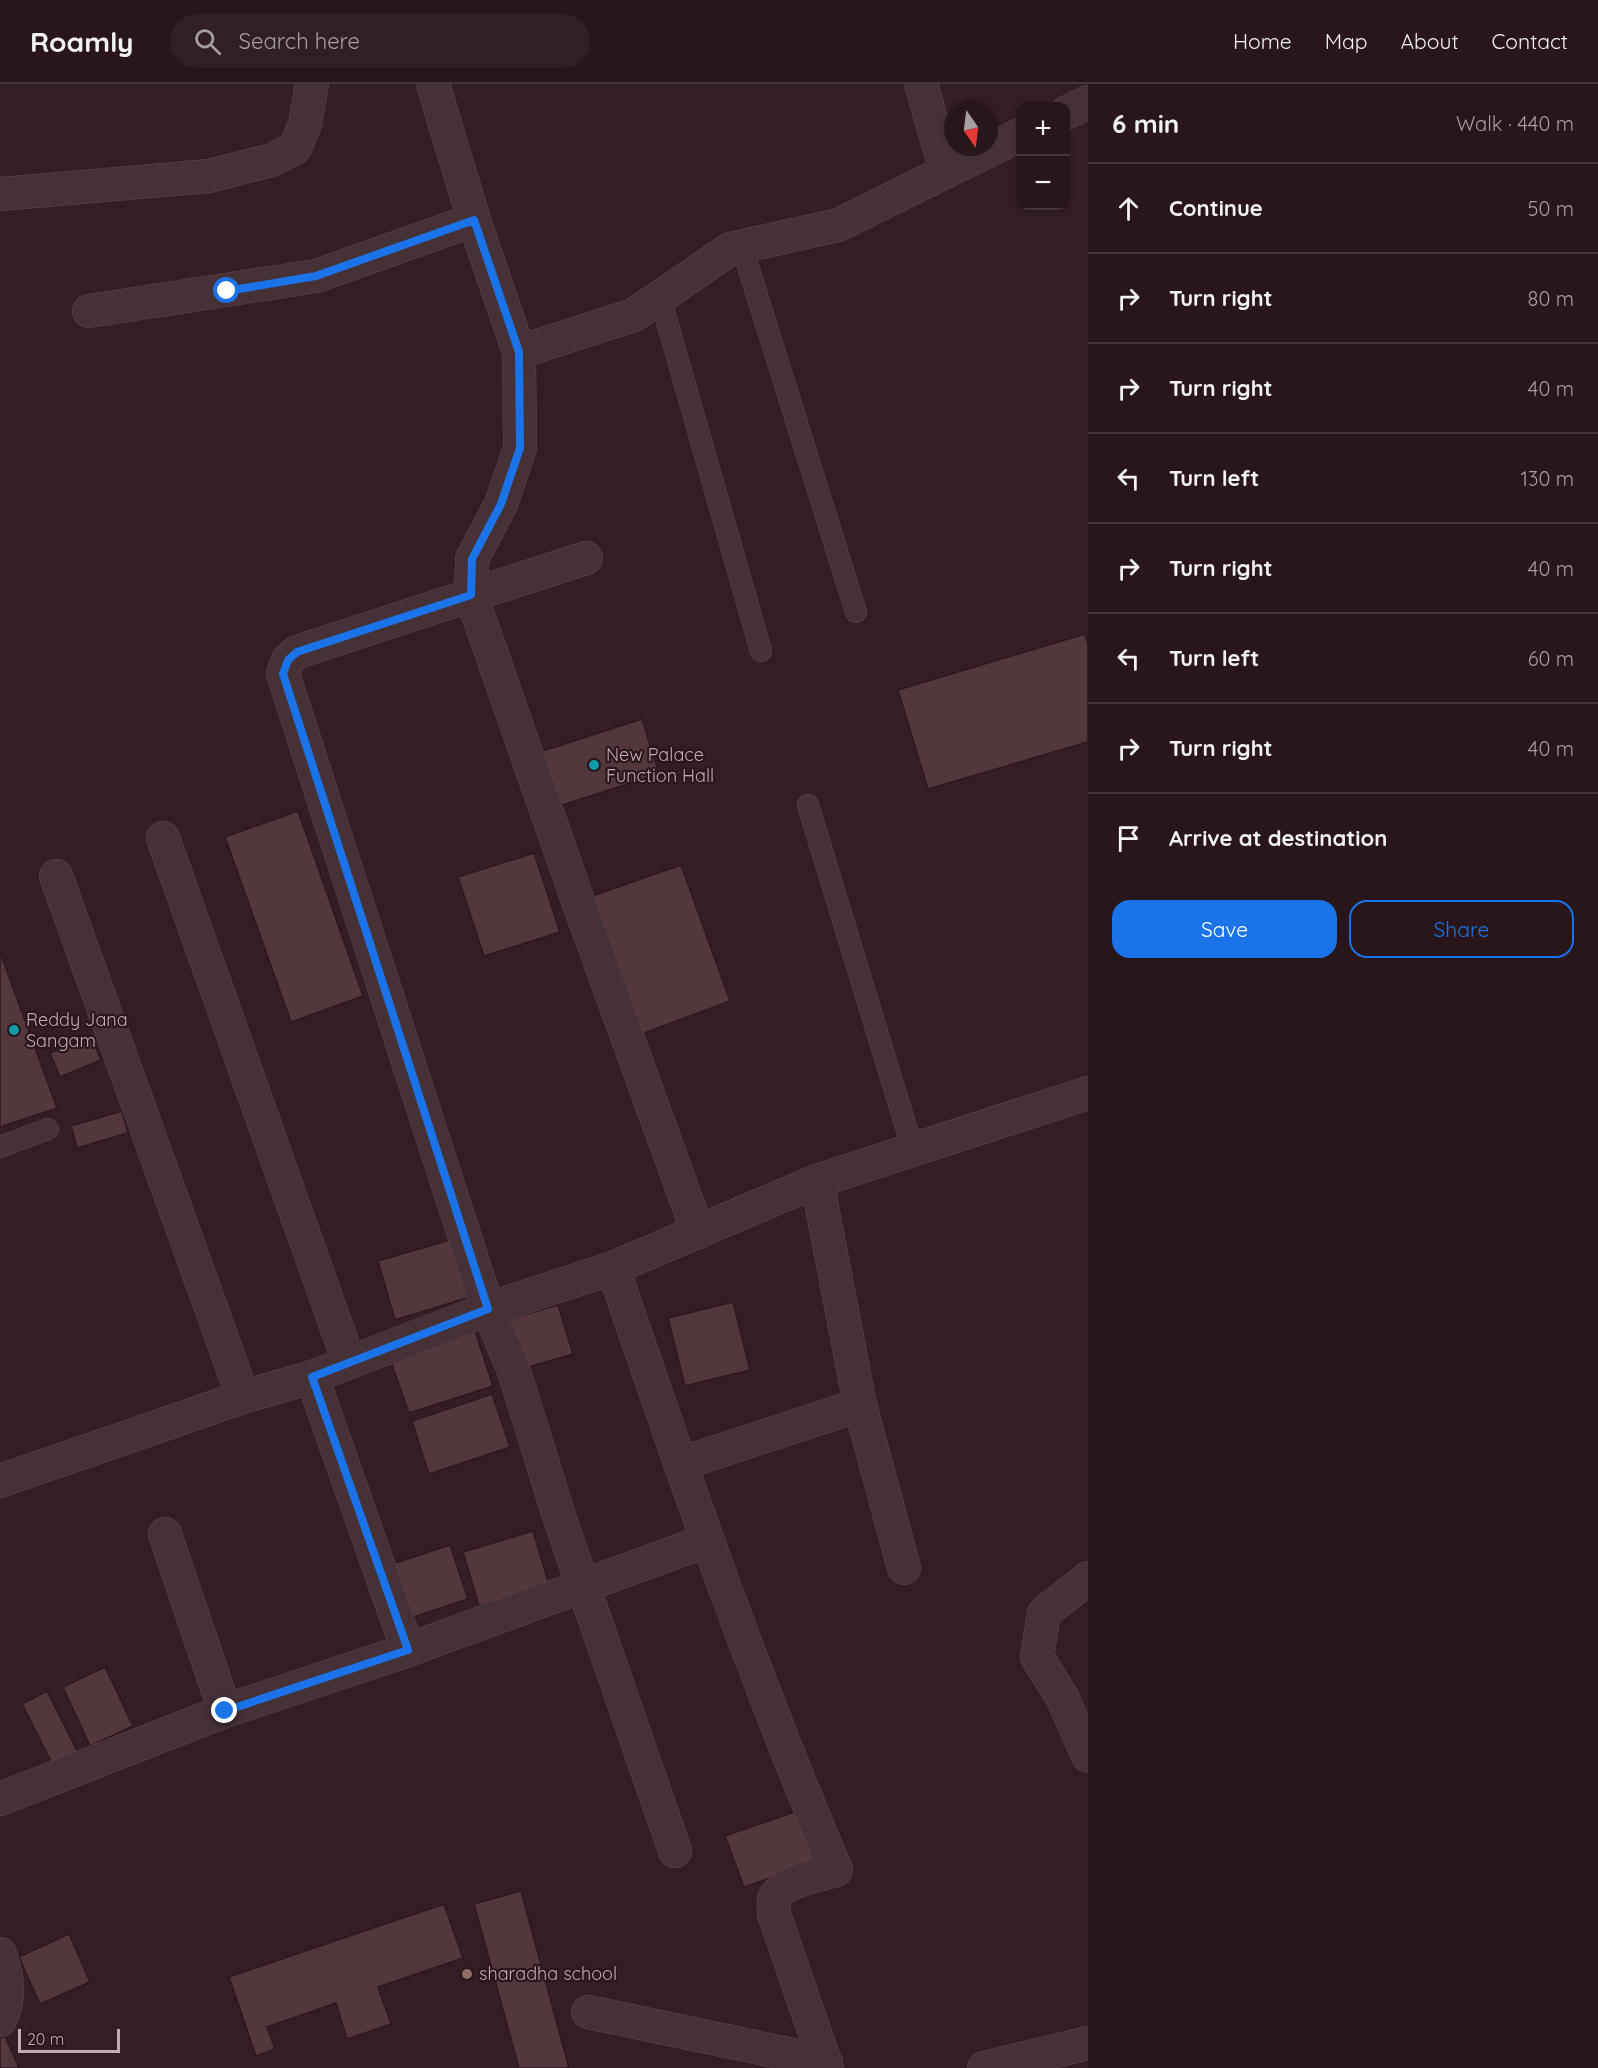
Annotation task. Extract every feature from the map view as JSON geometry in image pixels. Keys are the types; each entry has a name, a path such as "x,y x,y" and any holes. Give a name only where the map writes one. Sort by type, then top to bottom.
{"street":[{"path":"0,194 209,176 272,160 295,148 305,124 312,84"},
{"path":"434,84 474,220 519,352 520,448 501,504 472,559 471,595 578,901 698,1232"},
{"path":"921,84 946,171"},
{"path":"1070,111 1088,102"},
{"path":"519,352 634,315 730,249 838,225 1016,137"},
{"path":"89,311 316,276 474,220"},
{"path":"586,558 297,652 288,660 283,674 488,1309 514,1371 559,1516 675,1851"},
{"path":"163,838 349,1362"},
{"path":"56,876 243,1397"},
{"path":"0,1481 243,1397 312,1377 488,1309 613,1268 817,1181 1088,1094"},
{"path":"817,1181 860,1406 904,1568"},
{"path":"613,1268 706,1541 836,1870 782,1888 774,1899 774,1914 826,2065"},
{"path":"312,1377 408,1650"},
{"path":"680,1464 860,1406"},
{"path":"165,1534 225,1711"},
{"path":"0,1799 225,1711 408,1650 706,1541"},
{"path":"1088,1578 1044,1613 1037,1657 1062,1697 1088,1756"},
{"path":"0,1954 7,1975 7,2006 0,2020"},
{"path":"588,2012 826,2065"},
{"path":"984,2068 1038,2062 1088,2043"}],"lane":[{"path":"742,247 856,612"},
{"path":"660,297 760,651"},
{"path":"808,806 913,1150"},
{"path":"0,1147 48,1129"}],"building":[{"path":"1085,634 1088,645 1088,742 928,789 898,690"},
{"name":"New Palace Function Hall","path":"642,719 659,774 559,806 527,756"},
{"path":"298,811 363,996 291,1022 225,837"},
{"path":"534,853 560,932 484,956 458,877"},
{"path":"681,865 730,1001 628,1039 578,901"},
{"name":"Reddy Jana Sangam","path":"0,952 57,1108 0,1127"},
{"path":"92,1037 101,1060 60,1077 50,1053"},
{"path":"122,1111 128,1133 77,1148 71,1126"},
{"path":"453,1239 470,1297 395,1320 378,1261"},
{"path":"733,1302 750,1370 685,1386 668,1318"},
{"path":"558,1305 573,1354 514,1371 499,1322"},
{"path":"475,1331 493,1386 409,1413 390,1359"},
{"path":"492,1394 510,1447 429,1474 412,1421"},
{"path":"533,1531 549,1585 479,1606 463,1552"},
{"path":"450,1545 468,1599 407,1619 389,1565"},
{"path":"105,1667 133,1726 90,1746 63,1687"},
{"path":"47,1691 79,1755 54,1767 22,1704"},
{"path":"800,1810 818,1861 744,1887 725,1836"},
{"path":"521,1891 569,2068 519,2068 474,1904"},
{"path":"444,1904 463,1958 378,1987 391,2024 347,2039 336,2003 267,2027 275,2049 256,2056 229,1977"},
{"path":"69,1934 90,1982 40,2004 19,1957"},
{"path":"5,2036 19,2068 0,2068 0,2038"}],"place":[{"name":"New Palace Function Hall","path":"594,765"},
{"name":"Reddy Jana Sangam","path":"14,1030"},
{"name":"sharadha school","path":"467,1974"}],"route":[{"path":"225,1711 408,1650 312,1377 488,1309 283,674 288,660 297,652 471,595 472,559 501,504 520,448 519,352 474,220 316,276 227,291"}]}
